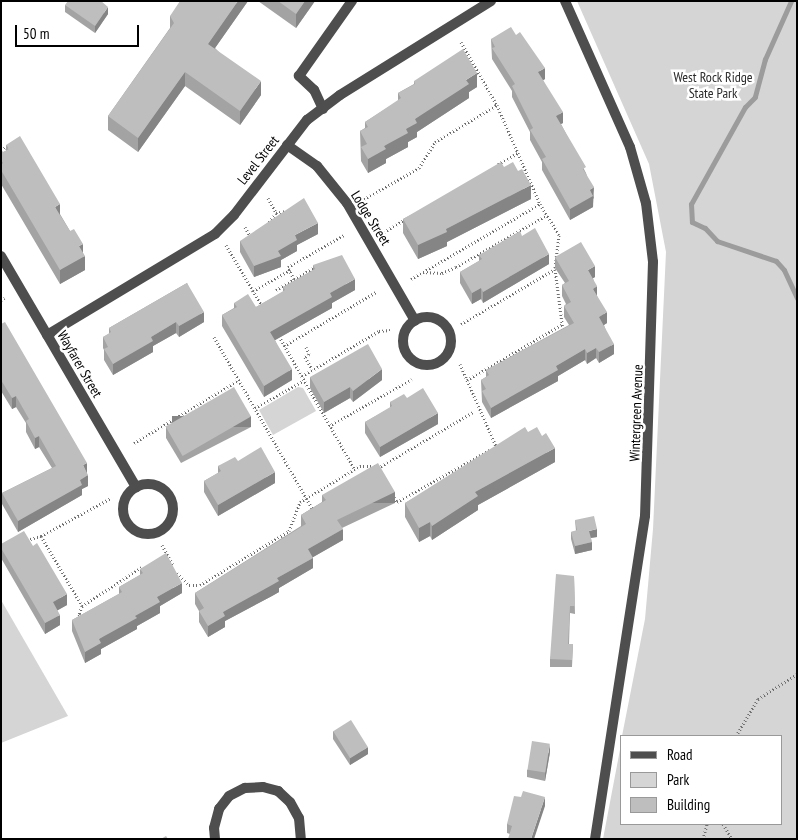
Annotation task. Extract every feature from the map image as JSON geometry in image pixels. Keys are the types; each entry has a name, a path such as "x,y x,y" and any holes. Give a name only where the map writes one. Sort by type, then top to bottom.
{"street":[{"path":"322,109 314,90 299,76 352,1"},
{"name":"Level Street","path":"48,335 215,234 234,215 307,120 491,1"},
{"name":"Wintergreen Avenue","path":"565,1 630,147 646,203 653,262 645,516 595,839"},
{"name":"Lodge Street","path":"287,145 316,166 333,184 356,216 415,320"},
{"name":"Wayfarer Street","path":"1,256 136,487"},
{"path":"430,317 448,329 452,344 446,357 440,363 423,366 415,363 404,350 404,334 415,320 430,317"},
{"path":"152,484 167,492 173,508 172,516 163,529 149,534 130,525 124,505 136,487 152,484"},
{"path":"215,839 214,828 218,809 229,796 246,788 263,787 278,791 290,802 299,818 301,839"}],"path":[{"path":"461,42 497,105 540,204 560,236 554,269 563,334"},
{"path":"364,199 419,168 435,142 497,105"},
{"path":"1,150 14,143"},
{"path":"493,168 518,153"},
{"path":"268,198 281,222"},
{"path":"411,279 540,204"},
{"path":"264,229 276,213 292,210"},
{"path":"423,272 442,273 456,267 547,215"},
{"path":"384,232 409,217"},
{"path":"245,227 250,237"},
{"path":"247,242 250,237 257,233"},
{"path":"294,279 288,267 344,235"},
{"path":"226,245 266,314"},
{"path":"276,290 315,267"},
{"path":"461,324 554,269"},
{"path":"253,291 290,270"},
{"path":"284,346 376,292"},
{"path":"1,300 5,298"},
{"path":"467,380 563,324"},
{"path":"275,330 355,470"},
{"path":"302,376 380,331 390,330"},
{"path":"214,337 314,513"},
{"path":"306,347 309,354 305,357 312,370"},
{"path":"393,495 397,502 498,445 460,364"},
{"path":"329,426 412,379"},
{"path":"134,443 239,380"},
{"path":"255,408 303,381"},
{"path":"377,466 473,412"},
{"path":"162,546 182,580 196,587 289,531 300,502 306,498 355,470 372,464 377,466 381,474"},
{"path":"18,541 41,536 111,498"},
{"path":"41,536 82,606"},
{"path":"158,558 166,553"},
{"path":"85,624 79,614 82,606 150,563"},
{"path":"737,735 758,699 797,674"},
{"path":"703,839 706,825"},
{"path":"724,825 732,839"}],"green space":[{"name":"West Rock Ridge State Park","path":"577,1 797,1 797,839 603,839 620,750 620,825 783,825 783,735 622,735 645,619 653,529 666,252 649,164"},
{"path":"298,387 303,388 316,411 273,435 259,410"},
{"path":"1,600 68,716 1,743"}],"building":[{"path":"68,1 101,1 108,7 95,26 65,5"},
{"path":"180,1 238,1 208,44 261,81 240,111 185,72 138,138 108,116 174,23 170,16"},
{"path":"278,1 305,1 296,14"},
{"path":"511,27 516,35 520,32 545,68 538,72 563,112 556,116 586,167 583,169 594,187 590,190 593,196 570,209 542,159 546,157 530,130 533,128 512,86 515,84 492,48 495,47 491,39"},
{"path":"463,49 477,73 466,80 469,84 415,119 417,123 406,129 408,133 384,146 386,149 368,159 361,147 367,144 360,131 368,127 365,122 401,98 398,93 415,84 414,81"},
{"path":"20,136 60,204 55,207 70,231 74,229 83,244 79,246 85,256 60,270 1,170 3,163 1,153 9,149 6,145"},
{"path":"501,162 504,167 513,162 518,171 522,169 531,185 446,229 447,232 418,245 403,219"},
{"path":"304,198 318,223 295,235 297,240 278,251 281,256 254,266 240,241"},
{"path":"535,228 549,254 483,292 481,288 472,293 460,272 482,259 479,255 520,231 522,236"},
{"path":"581,242 595,266 588,270 597,286 593,289 607,312 599,317 614,344 599,352 596,348 587,353 585,349 556,366 558,370 491,408 482,391 486,389 481,380 489,375 486,370 574,323 564,306 571,302 562,285 569,281 555,257"},
{"path":"342,255 355,279 330,293 332,297 270,332 292,369 264,386 222,315 237,307 234,303 248,294 256,307 285,290 283,287 315,269 313,265"},
{"path":"187,283 204,312 179,326 176,322 151,337 153,341 113,364 104,349 108,347 103,337 111,332 109,328"},
{"path":"5,322 87,463 83,465 88,475 80,480 82,485 18,521 2,493 56,466 39,436 35,438 26,421 29,419 16,396 12,398 1,380 1,324"},
{"path":"368,344 382,369 353,391 350,387 324,402 310,377"},
{"path":"234,387 251,416 183,456 166,426"},
{"path":"423,388 438,413 380,447 365,422 392,406 390,402 404,394 407,398"},
{"path":"525,427 528,432 537,427 542,436 546,433 555,448 475,492 478,496 432,526 430,522 419,528 405,503"},
{"path":"261,447 275,472 218,505 204,481 221,471 218,466 235,457 238,461"},
{"path":"378,463 395,492 337,520 343,529 308,549 313,558 277,578 279,581 223,612 225,616 208,626 199,611 204,608 195,593 306,524 301,515 326,500 322,495"},
{"path":"594,516 597,529 589,531 592,542 575,546 571,532 577,530 575,520"},
{"path":"24,531 33,546 37,543 67,594 53,602 60,615 45,623 1,548 1,544"},
{"path":"166,553 182,583 157,597 160,602 135,616 137,618 99,639 101,643 85,652 72,620 122,592 119,587 143,573 140,569"},
{"path":"556,574 574,576 575,606 570,606 568,644 573,644 572,660 550,659"},
{"path":"351,720 368,747 350,758 333,731"},
{"path":"532,741 550,744 545,772 527,770"},
{"path":"523,791 545,797 531,839 508,839 512,826 507,824 514,796 521,797"}],"waterway":[{"path":"791,1 765,59 755,97 745,107 691,204 692,222 705,228 717,241 776,261 784,270 797,298"}]}
